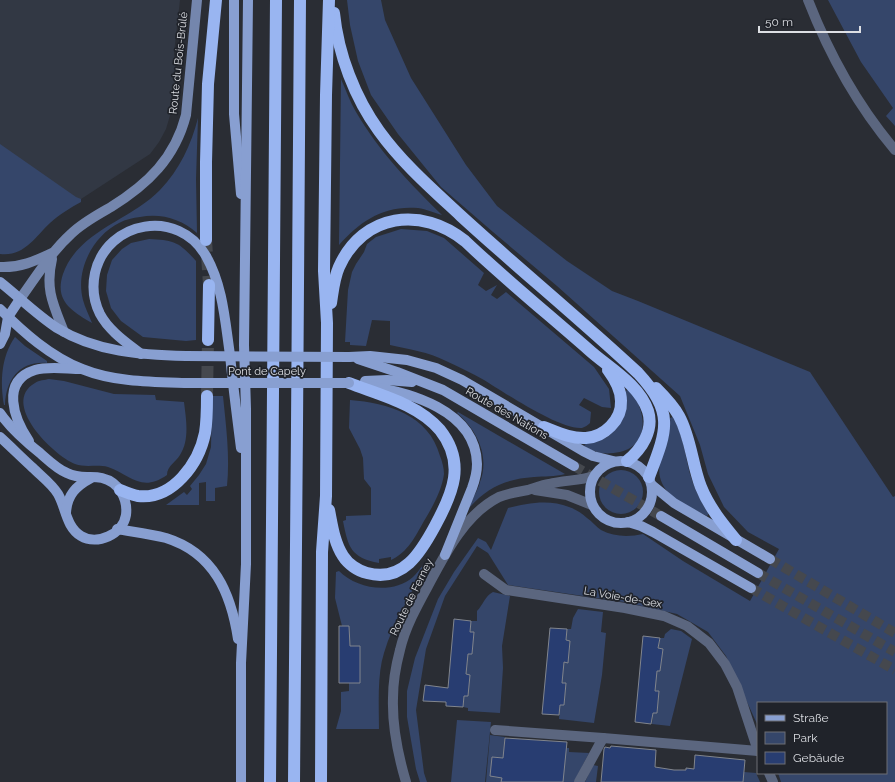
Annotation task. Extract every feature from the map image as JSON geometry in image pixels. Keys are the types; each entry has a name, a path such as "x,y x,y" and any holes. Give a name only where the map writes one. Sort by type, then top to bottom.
{"highway":[{"path":"206,240 208,84 216,0"},
{"path":"270,782 276,0"},
{"path":"294,782 298,426 300,0"},
{"path":"321,782 322,552 326,496 327,324 324,239 329,0"},
{"path":"333,0 339,41 355,89 366,112 395,151 411,169 494,247 618,355 645,381 659,401 665,424 650,481"},
{"path":"327,324 336,274 345,256 357,241 371,230 384,223 398,220 419,219 444,227 459,236 632,386 643,400 648,410 650,421 647,435 639,448 627,460"},
{"path":"208,340 209,285"},
{"path":"544,427 572,437 587,438 601,434 614,423 620,408 620,393 612,376 595,355"},
{"path":"645,381 656,388 668,400 680,417 696,472 706,499 736,540"},
{"path":"326,496 336,539 344,558 358,570 368,574 380,575 397,572 416,558 444,510 453,486 455,470 453,454 447,441 434,424 412,408 349,383"},
{"path":"120,490 139,496 154,494 169,489 183,476 195,461 203,443 206,427 207,396"}],"main road":[{"name":"Route du Bois-Brûlé","path":"20,299 54,252 70,235 78,228 141,186 160,168 174,147 183,127 186,115 197,0"},
{"path":"234,0 234,114 245,238"},
{"path":"241,782 241,663 246,594 244,345 248,0"},
{"path":"141,354 119,336 100,314 95,300 94,275 104,252 124,233 142,227 156,226 169,228 188,236 198,245 206,254 217,279 225,322 246,492"},
{"path":"0,267 20,266 34,262 54,252"},
{"path":"54,252 49,271 50,294 64,332"},
{"path":"0,282 45,319 64,332 111,350 141,354"},
{"path":"4,319 20,299"},
{"path":"0,309 4,319 5,334 0,344"},
{"path":"4,319 39,344 82,369"},
{"name":"Pont de Capely","path":"141,354 186,356 387,357 425,364 462,380 583,451 593,456 613,461"},
{"name":"Route des Nations","path":"349,357 397,372 443,390 574,466"},
{"path":"36,450 25,435 13,411 11,401 15,384 25,375 36,370 82,369"},
{"name":"Pont de Capely","path":"82,369 128,380 185,383 349,383"},
{"name":"Route des Nations","path":"349,383 387,380 426,384"},
{"path":"349,383 382,388 408,394 428,401 459,422 465,429 475,451 477,464 476,477 444,556"},
{"path":"0,413 16,433 52,464 66,473 81,478 107,479 120,490 126,500 127,509 125,519 118,530 99,540 90,540 80,536 68,521 58,494 43,477 0,437"},
{"path":"650,481 651,501 648,508 642,515 628,522 611,522 596,512 592,505 589,488 594,476 603,466 613,461 627,460 638,466 650,481 674,503 770,559"},
{"path":"66,513 67,501 74,489 91,478"},
{"path":"661,516 758,572"},
{"path":"628,522 653,532 751,588"},
{"path":"118,530 171,540 192,551 206,563 219,578 231,605 236,626 241,663"}],"street":[{"path":"808,0 822,35 847,81 865,111 895,150"},
{"name":"Route de Ferney","path":"406,782 399,755 394,723 393,698 395,673 400,650 406,633 419,602 444,556 469,522 487,505 506,494 594,476"},
{"name":"Route de Ferney","path":"529,490 567,495 592,505"},
{"name":"La Voie-de-Gex","path":"484,574 506,590 625,608 664,616 687,626 709,643 725,664 737,687 757,748"},
{"name":"La Voie-de-Gex","path":"495,730 757,751"},
{"path":"579,782 602,738"}],"shaded area":[{"path":"0,0 180,0 174,53 176,72 171,112 166,129 150,154 81,199 68,200 0,152"}],"green space":[{"path":"347,0 381,0 385,20 411,78 466,165 497,206 567,261 612,291 810,372 893,497 895,496 895,782 781,782 778,774 887,774 887,702 757,702 757,724 726,656 708,632 677,614 624,602 508,585 488,553 477,546 445,596 426,649 416,710 424,773 427,782 420,782 416,769 407,717 407,691 415,658 438,599 454,572 478,538 486,542 491,550 508,508 531,503 554,503 576,510 583,514 599,529 611,534 632,536 643,534 683,561 750,601 779,549 748,532 724,507 708,474 700,445 680,396 557,286 441,187 398,134 371,95 358,61 350,25"},
{"path":"828,0 895,0 895,126 886,116 893,108 861,62"},
{"path":"341,79 354,108 374,140 407,179 442,215 418,208 394,209 374,216 364,222 347,236 339,245"},
{"path":"198,118 196,179 197,233 184,224 170,218 148,216 119,223 101,236 88,255 82,277 81,289 83,300 92,323 72,309 63,298 61,283 63,274 70,259 80,247 93,236 135,210 160,190 173,174 184,156 192,138"},
{"path":"0,144 81,199 81,202 65,211 50,223 28,245 16,252 8,254 0,254"},
{"path":"401,229 427,231 444,238 484,273 478,285 486,291 497,285 491,295 497,299 506,292 594,367 609,389 611,408 602,407 584,398 579,405 591,412 590,423 582,428 572,427 560,423 533,410 479,377 433,355 390,345 390,321 372,320 366,346 350,345 350,342 345,342 348,290 352,272 367,244 376,237"},
{"path":"149,239 164,240 176,243 196,261 196,340 186,341 143,337 121,321 111,308 106,291 107,275 112,260 122,249 131,243"},
{"path":"15,337 47,361 47,363 29,365 16,374 8,387 4,405 2,379 4,361 10,345"},
{"path":"49,379 64,381 114,394 155,395 156,400 184,402 186,415 185,443 180,455 168,469 167,475 150,482 136,481 108,467 83,466 66,459 43,440 26,415 23,403 26,392 35,383"},
{"path":"628,389 638,402 641,411 643,428 637,443 627,450 614,453 601,453 586,447 584,445 608,437 618,426 623,412 625,392"},
{"path":"212,396 223,396 228,452 227,486 215,488 215,501 206,501 206,482 199,483 199,505 166,505 184,492 187,495 192,489 190,486 206,464 211,447"},
{"path":"350,400 379,404 392,408 417,421 427,430 435,442 443,467 444,474 439,492 414,538 407,548 397,557 391,560 391,557 379,559 379,563 362,558 352,550 347,538 343,521 346,520 346,516 371,515 371,488 364,479 363,458 349,428"},
{"path":"458,412 565,474 524,478 506,482 491,489 470,507 483,472 482,453 476,435 457,413"},
{"path":"673,417 681,437 690,474 708,513 707,516 677,500 664,486 660,477 659,467 667,441 670,418"},
{"path":"617,470 625,470 630,471 637,476 642,483 642,501 637,508 630,513 617,514 609,511 602,504 599,496 599,488 602,480 609,473"},
{"path":"423,565 425,568 397,620 384,653 379,680 379,729 336,729 341,711 341,692 349,691 349,683 360,683 360,646 350,646 349,626 342,626 335,598 336,572 339,571 346,577 365,586 385,588 405,583 413,577"},
{"path":"493,592 510,596 502,646 503,668 500,713 468,711 468,708 463,707 464,696 468,696 470,675 466,674 468,654 472,654 473,632 470,632 471,621 477,621 477,611 488,596"},
{"path":"578,609 603,612 601,632 606,633 602,675 594,723 559,719 560,705 564,705 566,683 562,683 564,662 568,662 570,641 566,640 567,629 571,629 573,618"},
{"path":"671,629 681,631 692,639 670,726 652,724 653,713 657,713 659,692 655,691 656,671 660,671 663,649 658,649 660,638 664,638 665,634"},
{"path":"457,720 491,722 485,782 451,782"},
{"path":"490,735 505,737 504,748 518,750 529,782 486,782"},
{"path":"562,748 569,748 569,752 589,753 574,782 552,782"},
{"path":"593,765 598,766 596,782 585,782"},
{"path":"732,771 756,773 760,782 739,782"}],"building":[{"path":"454,619 471,621 470,632 474,632 472,654 468,654 466,674 470,675 468,696 464,696 463,707 446,706 446,702 423,701 425,685 448,688"},
{"path":"339,626 349,626 350,646 360,646 360,683 339,683"},
{"path":"550,628 567,629 566,640 570,641 568,663 564,662 562,683 566,683 564,705 560,705 559,715 542,714"},
{"path":"643,636 660,638 658,648 663,649 660,671 657,671 655,691 659,691 657,713 653,713 651,724 635,722"},
{"path":"505,738 567,742 563,782 501,782 502,778 490,776 492,757 503,758"},
{"path":"611,746 656,750 655,767 674,770 686,770 686,768 694,769 695,755 745,760 743,782 601,782 604,749 605,747 610,748"}],"tunnel":[{"path":"206,240 209,285"},
{"path":"207,396 208,340"},
{"path":"574,466 661,516"},
{"path":"770,559 895,633"},
{"path":"758,573 895,652"},
{"path":"751,588 895,670"}]}
